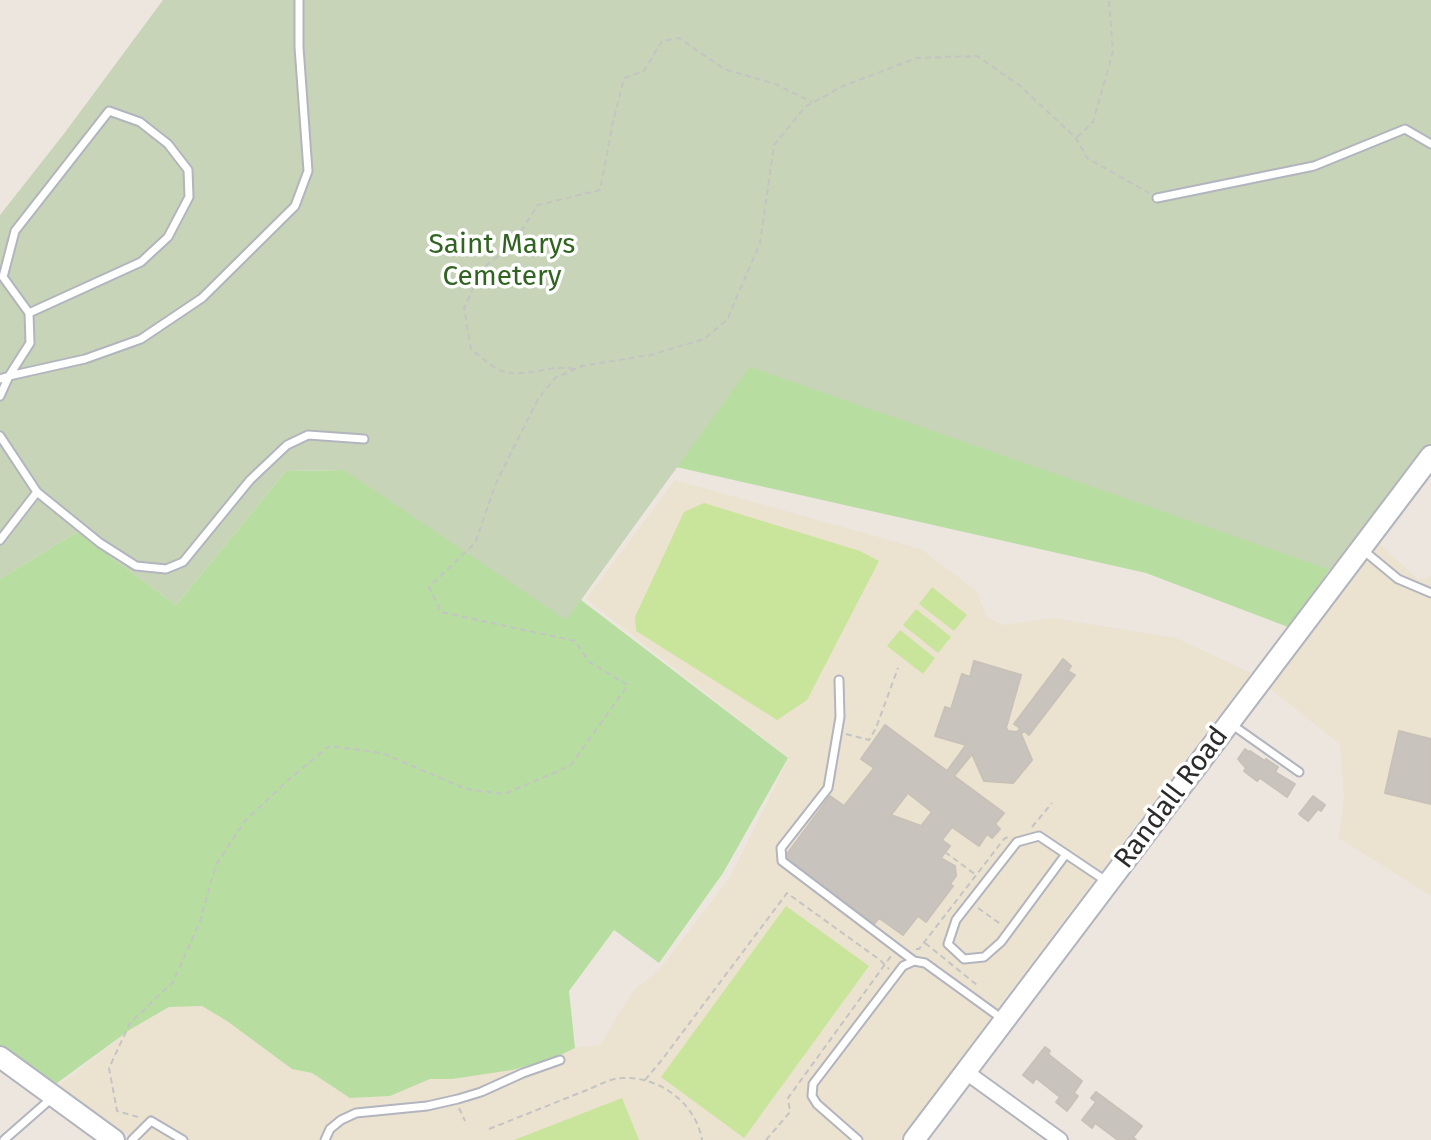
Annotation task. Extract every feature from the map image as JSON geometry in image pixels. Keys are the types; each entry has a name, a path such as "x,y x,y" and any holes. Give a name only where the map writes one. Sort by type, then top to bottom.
{"street":[{"name":"Randall Road","path":"914,1140 1431,456"},
{"path":"0,1057 114,1140"},
{"path":"966,1072 1060,1140"}],"lane":[{"path":"0,379 85,359 141,339 202,298 295,206 308,171 299,47 299,0"},
{"path":"0,396 30,343 29,313 3,277 15,231 109,111 140,122 168,144 188,170 189,197 168,237 141,262 29,313"},
{"path":"1157,198 1314,166 1405,129 1431,144"},
{"path":"0,436 37,492 100,543 136,566 166,569 183,562 250,480 287,445 308,435 364,439"},
{"path":"0,540 37,492"},
{"path":"1362,548 1398,579 1431,593"},
{"path":"839,680 840,717 828,788 781,848 782,861 914,961 925,963 1004,1021"},
{"path":"1229,723 1299,772"},
{"path":"1066,854 1001,942 984,957 964,959 948,944 956,920 1017,842 1039,836 1066,854 1108,882"},
{"path":"858,1140 817,1104 812,1096 813,1084 903,966 914,961"},
{"path":"325,1140 330,1129 356,1113 456,1100 560,1060"},
{"path":"4,1140 53,1097"},
{"path":"132,1140 151,1121 183,1140"},
{"path":"16,1129 16,1140"}],"path":[{"path":"1076,138 1093,122 1113,52 1109,0"},
{"path":"575,369 563,366 522,373 499,370 471,349 464,308 483,268 511,246 538,205 600,190 624,78 644,71 662,41 679,38 724,69 775,84 813,102"},
{"path":"151,1121 117,1111 109,1068 130,1023 173,982 200,921 216,865 244,822 286,782 329,746 382,753 466,789 504,794 570,766 628,685 589,662 575,641 441,612 429,587 475,543 496,483 538,399 555,378 582,366 650,355 704,339 727,320 760,243 774,145 805,107 843,86 917,58 977,56 1019,85 1076,138 1087,158 1157,198"},
{"path":"837,732 869,740 898,668"},
{"path":"945,852 976,875"},
{"path":"645,1080 787,893 897,975"},
{"path":"970,902 1009,930"},
{"path":"924,942 977,985"},
{"path":"489,1129 620,1077 645,1080 666,1089 686,1103 701,1130 702,1140"},
{"path":"456,1100 465,1121"}],"shaded area":[{"path":"675,480 921,549 977,591 986,616 1003,625 1053,618 1176,638 1251,673 900,1140 136,1140 58,1086 131,1029 170,1007 202,1006 292,1069 312,1073 351,1098 390,1096 430,1079 452,1079 552,1059 575,1048 600,1045 633,991 659,970 730,877 789,758 586,599"},
{"path":"1377,542 1419,580 1431,576 1431,896 1339,838 1344,798 1340,744 1268,687"}],"green space":[{"name":"Saint Marys Cemetery","path":"163,0 1431,0 1431,456 1342,574 750,367 566,620 344,470 286,471 176,605 77,532 0,579 0,215"},
{"path":"1012,0 1431,430 1288,627 1146,573 676,467 581,600 788,758 723,873 659,963 614,930 569,991 575,1048 552,1059 512,1070 452,1079 430,1079 390,1096 350,1098 312,1073 292,1069 202,1006 169,1007 131,1029 53,1086 0,1047 0,579 77,532 176,605 286,471 345,470"},
{"path":"704,503 860,551 879,561 807,700 777,720 636,631 635,617 684,512"},
{"path":"932,587 967,615 954,631 919,604"},
{"path":"916,609 951,637 938,653 903,625"},
{"path":"900,630 935,658 923,674 887,646"},
{"path":"786,906 869,966 744,1138 661,1077"},
{"path":"622,1098 639,1140 514,1140"}],"building":[{"path":"1063,659 1071,666 1068,671 1075,675 1029,735 1024,731 1021,734 1032,760 1013,783 984,781 972,754 954,776 1004,813 995,824 1000,829 992,838 987,834 979,846 952,827 942,840 950,846 941,858 955,866 956,876 950,884 953,886 926,922 918,916 903,935 879,918 874,924 784,858 830,796 844,806 874,768 861,759 885,725 947,771 966,745 935,736 945,707 951,709 962,674 970,677 974,661 1021,675 1006,728 1008,731 1017,732 1020,728 1014,724","holes":["908,793 932,812 921,826 891,815"]},
{"path":"1399,731 1431,739 1431,804 1385,793"},
{"path":"1245,749 1278,767 1275,772 1295,784 1287,797 1244,771 1246,768 1238,759"},
{"path":"1313,796 1325,805 1308,821 1299,814"},
{"path":"1045,1047 1050,1051 1048,1054 1082,1081 1074,1093 1078,1096 1067,1111 1056,1102 1060,1097 1036,1078 1033,1083 1023,1075"},
{"path":"1096,1092 1142,1126 1133,1137 1136,1140 1118,1140 1095,1123 1092,1128 1082,1120 1096,1102 1091,1098"}]}
